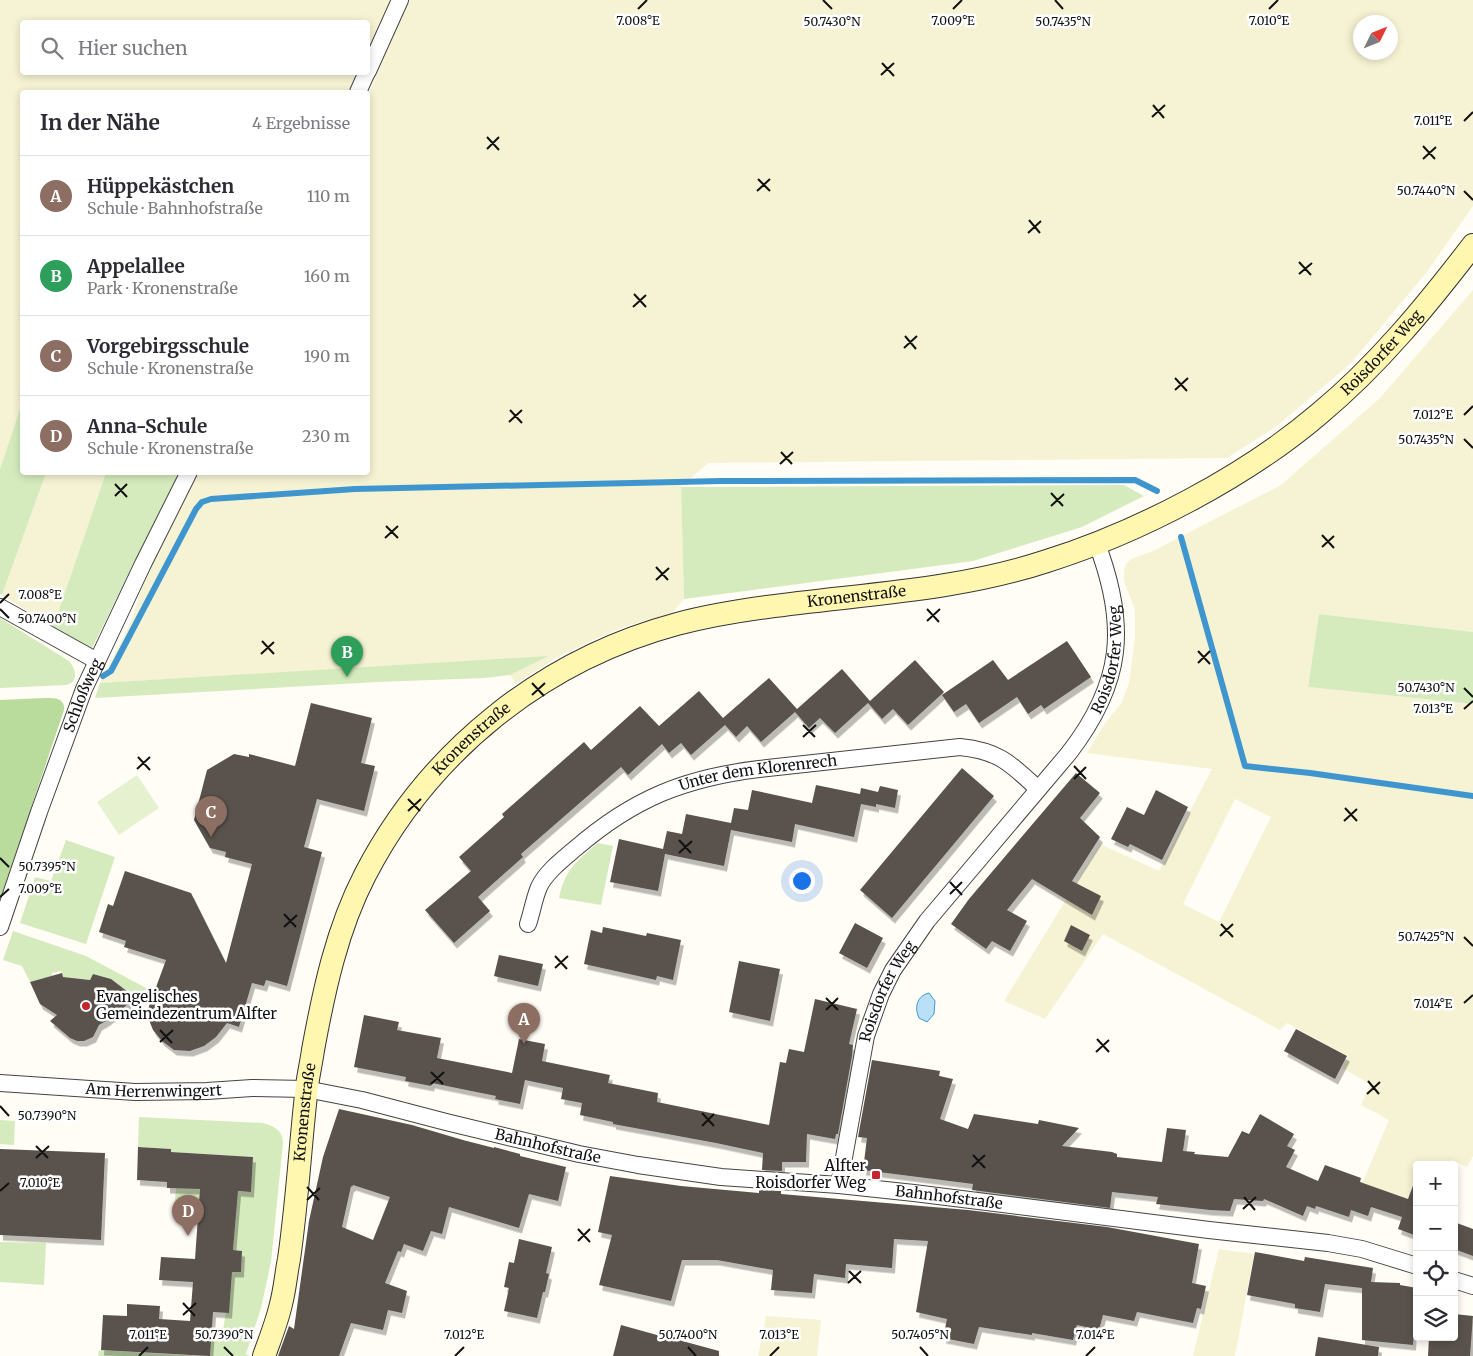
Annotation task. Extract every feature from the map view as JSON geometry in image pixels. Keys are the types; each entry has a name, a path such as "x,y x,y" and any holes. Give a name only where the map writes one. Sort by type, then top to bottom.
{"street":[{"path":"370,65 400,0"},
{"path":"359,90 366,75"},
{"name":"Roisdorfer Weg","path":"839,1185 866,1036 874,1011 886,984 900,958 927,921 1076,744 1096,713 1108,685 1113,670 1117,640 1115,610 1109,580 1097,544 1165,512 1229,478 1302,429 1334,401 1396,338 1473,245"},
{"name":"Schloßweg","path":"0,927 39,812 84,690 188,475"},
{"name":"Kronenstraße","path":"264,1356 283,1296 297,1196 306,1089 327,978 350,907 366,874 398,820 442,765 479,728 516,700 560,672 599,652 644,634 681,623 767,607 977,580 1031,566 1097,544"},
{"path":"0,607 97,661"},
{"name":"Unter dem Klorenrech","path":"528,924 540,886 557,865 583,842 632,807 655,795 699,780 726,773 960,747 979,749 1009,762 1038,789"},
{"name":"Am Herrenwingert","path":"0,1083 135,1092 252,1088 306,1089"},
{"name":"Bahnhofstraße","path":"306,1089 354,1098 579,1154 638,1165 721,1177 839,1185 1345,1245 1413,1265"},
{"path":"1458,1281 1473,1286"}],"shaded area":[{"path":"0,0 392,0 370,50 370,20 20,20 20,75 359,75 352,90 20,90 20,409 0,469"},
{"path":"409,0 1473,0 1473,206 1426,273 1350,364 1277,426 1227,458 708,463 681,487 684,599 672,613 627,626 595,639 556,658 516,684 510,675 547,657 100,683 131,622 154,550 198,475 370,475 370,90"},
{"path":"1473,290 1473,632 1320,614 1308,687 1473,704 1473,1156 1467,1167 1458,1161 1452,1160 1413,1161 1413,1201 1362,1184 1389,1120 1361,1105 1370,1084 1342,1068 1348,1056 1287,1023 1280,1030 1103,934 1045,1019 1004,1001 1100,844 1159,871 1212,769 1087,753 1105,723 1121,704 1129,683 1135,638 1135,610 1124,581 1126,564 1131,559 1153,551 1281,485 1380,398","holes":["1235,799 1271,817 1219,922 1183,904"]},
{"path":"45,475 105,475 53,627 2,595"},
{"path":"1219,1249 1254,1254 1235,1356 1193,1356"},
{"path":"766,1316 821,1320 817,1356 758,1356"}],"green space":[{"path":"20,409 20,475 45,475 2,595 0,594 0,469"},
{"path":"105,475 178,475 91,650 53,627"},
{"path":"1124,485 1144,496 1082,527 973,561 684,599 681,487"},
{"path":"1319,614 1473,632 1473,704 1308,687"},
{"path":"0,618 69,661 75,672 73,682 67,685 0,688"},
{"path":"549,656 510,675 484,678 95,698 100,683"},
{"path":"45,698 61,701 64,710 0,900 0,700"},
{"path":"137,775 159,808 119,835 97,802"},
{"path":"66,840 115,857 86,944 20,923 35,877 51,881"},
{"path":"598,843 613,846 601,905 559,898 568,873"},
{"path":"13,931 86,956 148,989 136,998 122,987 112,993 104,977 93,974 90,980 63,977 61,971 52,973 52,976 30,982 22,966 3,960"},
{"path":"139,1117 262,1123 274,1127 280,1132 283,1143 271,1262 261,1308 246,1354 250,1356 210,1356 211,1330 223,1331 232,1272 241,1272 242,1251 233,1250 236,1211 199,1208 198,1218 174,1216 176,1188 251,1192 253,1157 171,1152 171,1149 138,1147"},
{"path":"0,1120 15,1121 14,1145 0,1144"},
{"path":"0,1242 46,1243 44,1285 0,1282"},
{"path":"101,1350 195,1356 98,1356"}],"water":[{"path":"929,993 935,1001 934,1014 927,1022 919,1018 917,1006 919,999"}],"building":[{"path":"1067,641 1091,677 1044,709 1041,705 1028,714 1017,697 979,723 966,704 954,712 942,695 993,660 1008,680"},
{"path":"915,660 944,692 908,725 893,709 882,719 868,703 835,733 820,718 809,728 795,712 761,742 747,726 736,737 725,725 691,755 681,743 669,753 662,744 628,775 621,767 521,854 523,857 478,897 490,911 454,943 425,910 471,871 459,857 504,817 502,814 584,742 591,750 640,706 659,726 699,691 723,718 769,678 797,709 842,669 870,701"},
{"path":"311,703 372,718 361,763 375,766 364,811 317,799 304,847 322,852 287,986 266,980 264,986 252,983 239,1027 227,1023 216,1037 204,1046 190,1051 174,1050 162,1041 153,1030 149,1020 148,1009 166,960 124,947 126,941 99,932 108,904 113,906 125,871 191,893 226,963 252,864 225,857 226,852 210,848 194,820 207,770 234,754 249,757 249,754 295,766"},
{"path":"962,768 994,796 892,918 860,890"},
{"path":"1076,773 1100,793 1080,818 1100,837 1072,881 1101,896 1092,915 1032,879 1007,910 1027,921 1010,951 992,941 986,949 951,924 969,899"},
{"path":"816,785 860,794 861,788 878,792 880,786 898,790 895,808 876,804 876,807 861,804 854,837 795,824 792,842 731,830 724,866 665,854 658,891 610,882 619,839 663,849 667,831 682,834 686,814 731,823 734,808 748,810 752,790 812,803"},
{"path":"1156,790 1188,807 1162,860 1130,844 1128,847 1111,839 1127,807 1144,815"},
{"path":"855,923 883,938 867,968 839,953"},
{"path":"1071,925 1090,935 1082,951 1064,941"},
{"path":"603,927 646,936 647,933 681,940 673,980 657,976 656,980 584,964 591,930 602,933"},
{"path":"499,955 543,964 538,986 494,976"},
{"path":"739,961 780,969 770,1021 729,1012"},
{"name":"Evangelisches Gemeindezentrum Alfter","path":"62,973 63,977 90,980 93,974 111,979 136,998 99,1025 93,1037 84,1041 77,1041 70,1038 50,1021 57,1015 40,1004 30,982"},
{"path":"815,999 857,1009 849,1044 853,1045 852,1056 838,1134 836,1134 835,1139 807,1134 806,1162 782,1162 782,1171 762,1170 763,1153 613,1124 613,1122 580,1115 582,1103 561,1099 563,1088 525,1080 520,1104 495,1099 496,1096 432,1083 431,1086 405,1081 406,1077 354,1067 364,1015 399,1022 397,1030 441,1038 437,1058 512,1073 519,1039 545,1044 542,1061 610,1075 608,1083 658,1093 657,1102 769,1125 780,1062 786,1063 789,1049 804,1052"},
{"path":"1296,1029 1347,1056 1335,1079 1284,1051"},
{"path":"872,1060 940,1071 939,1076 953,1079 940,1119 968,1129 974,1114 1038,1124 1039,1120 1079,1128 1062,1146 1112,1152 1117,1154 1117,1157 1162,1162 1167,1128 1186,1130 1183,1151 1195,1152 1194,1154 1228,1157 1242,1131 1249,1134 1260,1114 1294,1134 1287,1146 1295,1150 1286,1167 1318,1181 1325,1165 1361,1178 1360,1182 1408,1199 1413,1186 1413,1235 1398,1229 1402,1217 1371,1207 1368,1216 1351,1210 1349,1217 1316,1206 1315,1209 1307,1206 1303,1216 1264,1199 1263,1201 1234,1199 1230,1211 1156,1204 1158,1197 1112,1192 1110,1208 972,1190 973,1184 863,1170 867,1138 858,1137"},
{"path":"339,1109 412,1125 566,1167 558,1201 529,1194 519,1228 449,1207 442,1234 431,1231 423,1251 404,1244 401,1252 398,1251 385,1283 407,1291 402,1313 388,1310 383,1330 351,1323 339,1356 278,1356 289,1326 294,1329 309,1221 323,1157","holes":["353,1185 390,1197 373,1240 342,1227 351,1186"]},
{"path":"138,1147 171,1149 171,1152 253,1157 251,1192 238,1191 233,1250 242,1251 241,1272 232,1272 229,1313 213,1312 210,1356 101,1350 103,1315 127,1316 127,1304 160,1306 159,1319 190,1321 193,1282 159,1280 161,1257 195,1259 200,1189 167,1188 167,1182 137,1180"},
{"path":"0,1149 105,1153 101,1240 0,1235"},
{"path":"610,1176 681,1186 759,1193 759,1190 781,1191 781,1194 968,1210 1107,1227 1199,1244 1192,1283 1206,1286 1201,1309 1197,1308 1193,1323 1137,1312 1134,1321 1103,1315 1099,1330 1077,1325 1073,1340 979,1327 974,1344 943,1338 947,1319 916,1312 928,1241 894,1239 892,1268 846,1264 845,1278 814,1274 812,1293 771,1290 773,1270 717,1260 682,1260 671,1301 599,1285 612,1235 598,1232"},
{"path":"1458,1223 1473,1229 1473,1256 1458,1250"},
{"path":"519,1239 552,1247 546,1273 549,1274 537,1318 504,1311 509,1288 504,1287 509,1262 514,1263"},
{"path":"1255,1252 1304,1261 1305,1257 1373,1268 1371,1282 1400,1283 1400,1285 1413,1287 1413,1345 1362,1340 1362,1288 1325,1284 1320,1312 1295,1308 1295,1304 1247,1295"},
{"path":"1458,1314 1473,1316 1470,1356 1428,1356 1429,1341 1458,1341"},
{"path":"621,1325 657,1335 658,1330 675,1334 675,1339 719,1351 719,1356 613,1356"},
{"path":"1318,1337 1379,1347 1378,1356 1315,1356"}],"waterway":[{"path":"103,676 111,671 196,509 202,502 211,499 355,489 721,481 1135,480 1157,491"},
{"path":"1181,537 1245,766 1310,773 1473,796"}],"place":[{"name":"Appelallee","path":"347,677"},
{"name":"Vorgebirgsschule","path":"211,837"},
{"name":"Evangelisches Gemeindezentrum Alfter","path":"86,1006"},
{"name":"Hüppekästchen","path":"524,1044"},
{"name":"Alfter Roisdorfer Weg","path":"876,1175"},
{"name":"Anna-Schule","path":"188,1236"}]}
